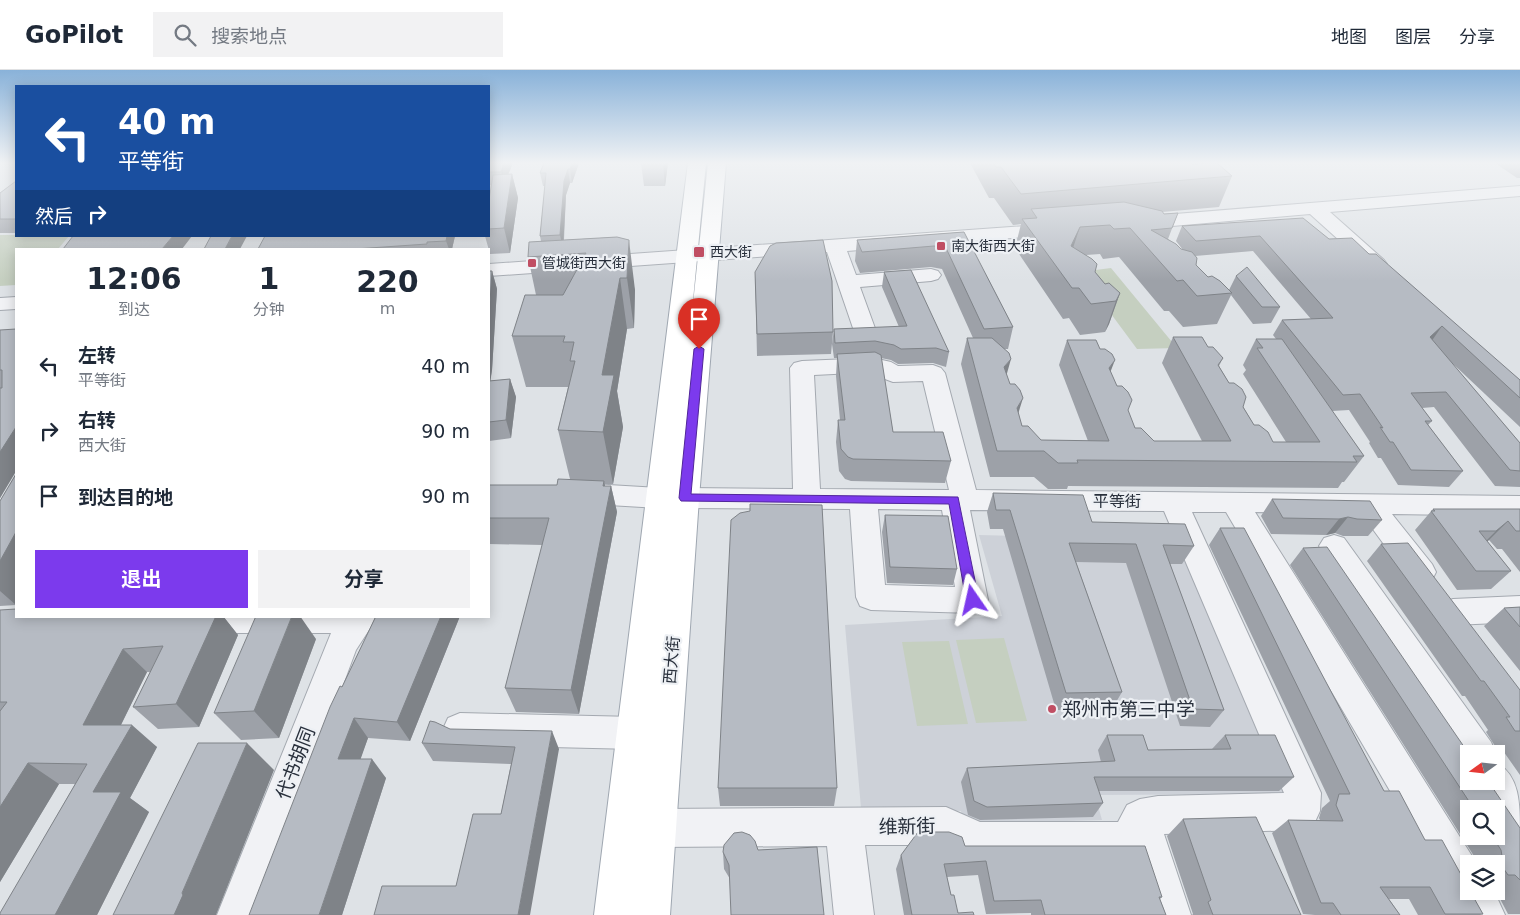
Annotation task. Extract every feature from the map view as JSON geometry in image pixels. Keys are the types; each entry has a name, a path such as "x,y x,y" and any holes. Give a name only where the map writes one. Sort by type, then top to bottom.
{"main road":[{"path":"697,202 698,256"},
{"path":"698,256 709,202"},
{"name":"西大街","path":"614,915 635,733 672,498 698,256"},
{"name":"西大街","path":"650,915 672,498"}],"street":[{"path":"1120,225 1390,202"},
{"path":"1315,209 1389,275"},
{"path":"490,270 1071,228"},
{"path":"835,246 865,331"},
{"path":"848,282 931,275"},
{"path":"0,304 15,303"},
{"path":"807,499 802,368 873,365 883,367 893,374 933,373 960,500 973,600 872,597 863,499"},
{"path":"552,492 672,498"},
{"name":"平等街","path":"672,498 1173,501 1520,506"},
{"path":"1171,915 1140,818 1158,815 1301,811 1303,793 1173,501"},
{"path":"1234,502 1460,874"},
{"path":"1368,503 1475,642"},
{"path":"1334,546 1472,745"},
{"path":"1453,612 1520,609"},
{"path":"211,618 219,620 324,618 358,620"},
{"name":"代书胡同","path":"237,915 342,643 358,620"},
{"path":"460,728 635,733"},
{"path":"1503,790 1520,814"},
{"name":"维新街","path":"656,828 946,826 980,841 1129,841 1140,818"},
{"path":"844,827 854,915"},
{"path":"1476,900 1485,915"}],"shaded area":[{"name":"郑州市第三中学","path":"979,535 1180,540 1289,794 1095,795 1102,820 964,824 961,811 861,808 845,625 1002,616"}],"green space":[{"path":"0,235 15,235 15,237 68,237 59,248 15,248 15,285 0,286"},
{"path":"1111,268 1177,348 1137,349 1080,272"},
{"path":"1004,638 1027,721 976,723 956,640"},
{"path":"949,641 968,724 917,726 902,642"}],"building":[{"path":"0,202 15,202 15,219 0,219"},
{"path":"490,202 508,202 504,228 490,229"},
{"path":"543,202 562,202 560,235 540,236"},
{"path":"1126,202 1162,211 1164,214 1178,213 1172,228 1151,230 1176,244 1181,249 1192,252 1197,258 1196,265 1208,277 1212,276 1220,281 1232,293 1197,296 1183,280 1177,281 1130,228 1114,229 1110,225 1080,227 1071,246 1092,259 1097,264 1095,272 1105,284 1109,283 1120,293 1116,301 1091,304 1079,288 1072,288 1022,219 1037,218 1031,209"},
{"path":"1303,218 1329,239 1352,238 1369,254 1376,254 1520,380 1520,398 1442,326 1430,337 1520,443 1520,471 1510,470 1446,392 1411,393 1432,421 1425,421 1463,471 1411,470 1393,442 1390,442 1360,394 1343,395 1282,320 1333,318 1260,236 1196,241 1182,226"},
{"path":"964,232 1013,327 984,329 946,248 934,246 862,252 857,240"},
{"path":"72,237 172,237 163,248 64,248"},
{"path":"210,237 231,237 226,248 205,248"},
{"path":"264,237 447,237 446,241 427,242 427,244 369,248 259,248"},
{"path":"617,237 629,240 627,278 620,278 602,375 614,375 603,432 558,430 575,361 570,361 574,342 563,342 565,336 512,336 525,295 563,295 586,253 528,257 529,242"},
{"path":"823,240 832,281 833,332 757,334 755,272 770,246 776,243"},
{"path":"1247,267 1280,307 1262,307 1236,276"},
{"path":"911,270 949,352 936,348 901,349 894,345 875,341 835,343 834,329 907,326 884,272"},
{"path":"490,271 492,271 490,302"},
{"path":"15,329 15,429 0,452 0,388 2,388 2,370 0,370 0,330"},
{"path":"1173,337 1202,337 1208,347 1213,347 1223,358 1218,365 1229,383 1234,383 1242,389 1246,397 1243,407 1254,425 1259,425 1268,432 1273,442 1320,442 1257,348 1263,348 1256,339 1282,339 1364,456 1353,456 1357,462 1077,460 1078,463 1058,463 1044,451 997,451 967,338 992,338 1009,353 1011,359 1004,367 1010,384 1015,384 1023,398 1017,408 1022,426 1028,426 1041,440 1109,441 1067,340 1096,340 1100,349 1105,349 1112,354 1115,360 1109,368 1117,386 1122,386 1132,400 1128,410 1135,428 1141,428 1154,441 1231,441"},
{"path":"875,352 881,355 893,432 943,432 951,461 853,459 848,457 841,449 838,420 845,420 837,354"},
{"path":"510,379 506,420 490,422 490,381"},
{"path":"15,476 15,534 0,561 0,501"},
{"path":"558,479 604,481 603,486 611,486 571,690 505,688 549,518 490,518 490,485 557,485"},
{"path":"993,493 1083,495 1092,522 1185,524 1194,546 1163,545 1224,710 1193,709 1136,544 1069,543 1122,692 1066,693 1010,510 996,510"},
{"path":"1272,499 1370,501 1382,520 1348,517 1339,519 1283,518"},
{"path":"750,504 822,505 837,788 718,788 731,520 740,513 750,511"},
{"path":"1433,509 1520,509 1520,531 1516,531 1508,521 1496,531 1479,531 1511,571 1476,571 1431,511 1435,511"},
{"path":"885,515 948,516 957,569 890,567"},
{"path":"1220,528 1244,528 1384,791 1399,791 1425,840 1442,840 1460,873 1460,900 1475,900 1483,914 1445,914 1430,887 1380,887 1400,915 1341,915 1333,903 1321,903 1288,820 1343,821 1336,805 1339,794 1350,794"},
{"path":"1408,543 1520,690 1520,731 1515,731 1506,717 1510,717 1484,681 1481,681 1381,544"},
{"path":"1327,547 1463,745 1460,745 1460,788 1303,548"},
{"path":"1520,607 1520,627 1504,608"},
{"path":"15,609 15,618 215,618 176,704 133,707 163,646 123,649 83,725 132,725 93,792 121,792 55,915 0,915 0,913 87,764 28,763 0,807 0,711 7,702 0,702 0,610"},
{"path":"255,618 291,618 254,711 214,713"},
{"path":"375,618 440,618 397,722 354,718 338,759 372,759 319,915 249,915 330,707 340,686 342,687"},
{"path":"430,721 450,729 552,731 518,915 374,915 382,886 456,886 473,814 501,814 515,747 422,743"},
{"path":"1107,735 1143,735 1148,750 1231,749 1225,735 1275,735 1294,777 1094,777 1103,803 987,807 974,801 967,768 1115,761"},
{"path":"198,743 247,743 174,915 113,915"},
{"path":"1462,790 1494,790 1501,800 1468,800"},
{"path":"1505,806 1520,828 1520,880 1515,875 1508,875 1505,871 1505,855 1502,855 1498,845 1505,845"},
{"path":"1256,817 1301,915 1213,915 1208,902 1211,900 1183,819"},
{"path":"742,832 750,835 755,841 758,850 817,847 824,915 731,915 729,865 723,852 724,845 734,833"},
{"path":"918,832 949,832 962,837 965,846 1145,846 1166,915 1045,915 1041,900 994,901 986,861 944,864 951,895 954,895 958,913 973,912 974,915 912,915 901,855"}],"place":[{"name":"南大街西大街","path":"941,246"},
{"name":"西大街","path":"699,252"},
{"name":"管城街西大街","path":"532,263"},
{"name":"郑州市第三中学","path":"1052,709"}],"route":[{"path":"699,349 685,498 954,500 973,600"}]}
